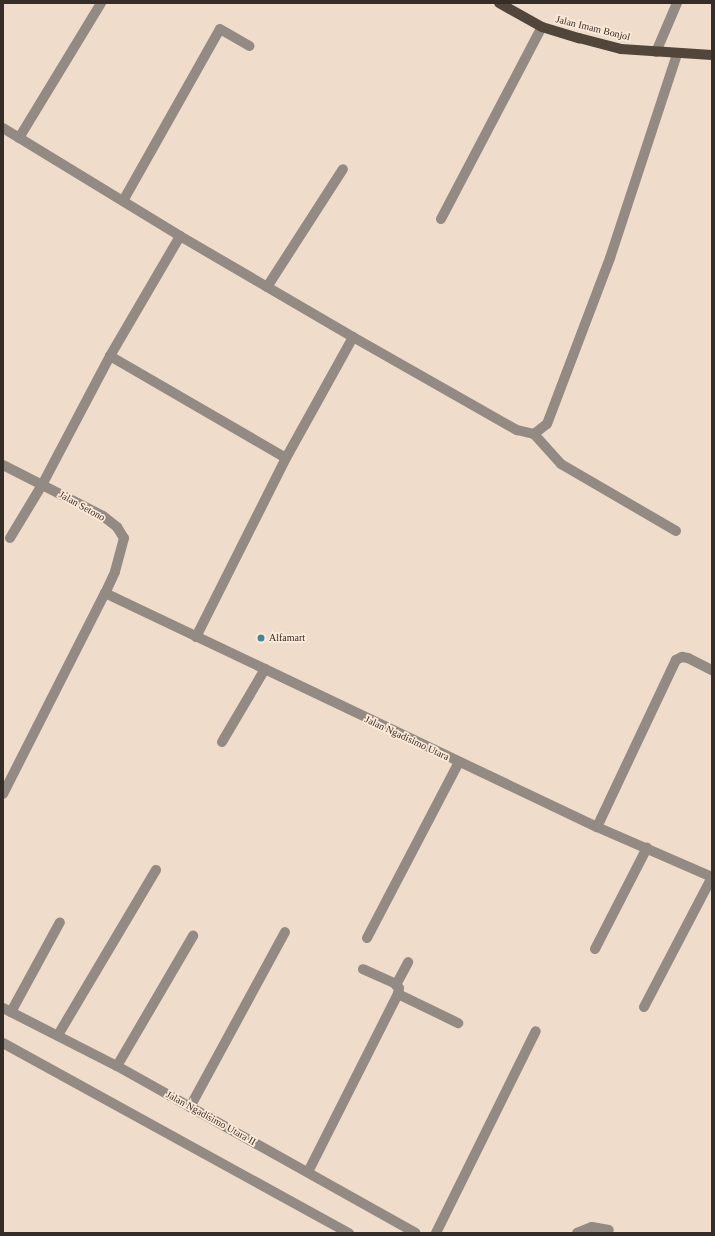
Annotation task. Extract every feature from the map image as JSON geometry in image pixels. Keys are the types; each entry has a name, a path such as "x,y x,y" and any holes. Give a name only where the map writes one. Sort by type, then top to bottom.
{"main road":[{"name":"Jalan Imam Bonjol","path":"499,3 542,27 621,49 677,54 712,55"}],"street":[{"path":"19,138 101,3"},
{"path":"656,52 677,3"},
{"path":"441,219 542,27"},
{"path":"123,201 220,30 249,46"},
{"path":"534,434 547,424 610,258 677,54"},
{"path":"3,128 180,236 352,337 517,430 534,434 561,464 676,531"},
{"path":"267,287 342,169"},
{"path":"10,538 42,485 110,356 180,236"},
{"path":"196,636 286,458 352,337"},
{"path":"110,356 286,458"},
{"name":"Jalan Setono","path":"3,465 103,516 117,527 124,538 115,572 105,593"},
{"path":"3,794 105,593"},
{"name":"Jalan Ngadisimo Utara","path":"105,593 597,827 712,877"},
{"path":"597,827 676,660 682,657 688,658 712,670"},
{"path":"222,742 265,669"},
{"path":"367,938 459,762"},
{"path":"595,949 647,848"},
{"path":"58,1035 156,870"},
{"path":"644,1007 712,877"},
{"path":"7,1010 60,922"},
{"path":"190,1107 285,932"},
{"path":"117,1066 193,936"},
{"path":"308,1172 397,990 408,962"},
{"path":"363,968 397,990 458,1022"},
{"name":"Jalan Ngadisimo Utara II","path":"7,1010 117,1066 416,1233"},
{"path":"436,1233 536,1031"},
{"path":"3,1043 349,1233"},
{"path":"577,1233 592,1227 609,1230"}],"place":[{"name":"Alfamart","path":"261,638"}]}
